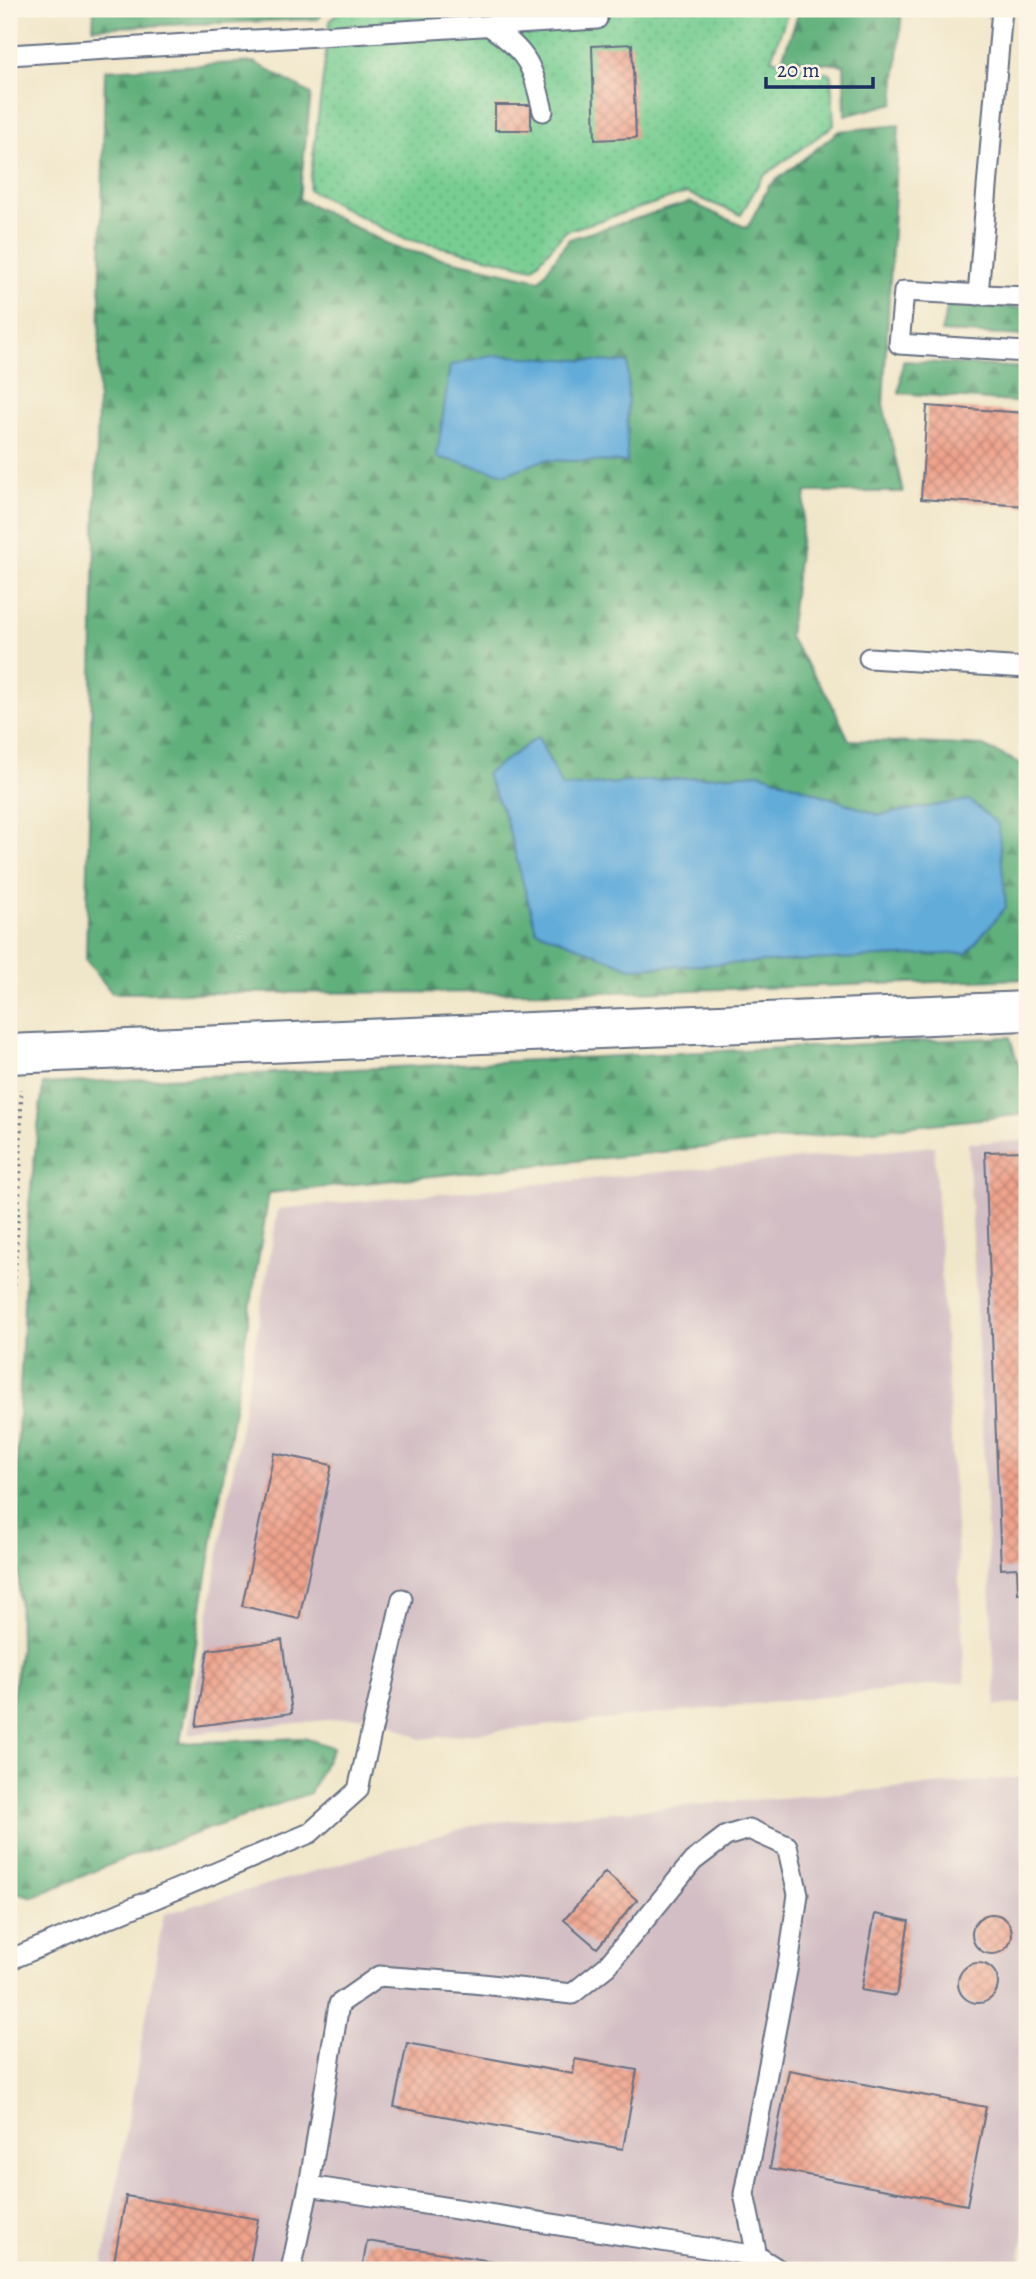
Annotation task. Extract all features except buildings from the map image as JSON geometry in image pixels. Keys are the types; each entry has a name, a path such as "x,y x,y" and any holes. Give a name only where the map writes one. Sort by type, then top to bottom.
{"street":[{"path":"9,1054 1027,1011"}],"lane":[{"path":"978,295 1002,9"},
{"path":"9,55 597,19"},
{"path":"489,26 514,43 534,72 542,111"},
{"path":"1027,297 904,291 899,344 1027,352"},
{"path":"869,658 1027,668"},
{"path":"9,1960 310,1833 358,1790 402,1599"},
{"path":"291,2270 309,2186 339,2004 379,1976 572,1994 607,1966 693,1861 726,1836 749,1829 787,1846 798,1894 789,1960 744,2194 757,2256"},
{"path":"309,2186 757,2256 779,2270"}],"path":[{"path":"9,1383 22,1091"}],"shaded area":[{"path":"1027,1141 1027,1703 996,1706 968,1143"},
{"path":"934,1146 965,1682 420,1739 376,1715 188,1734 278,1209"},
{"path":"1027,1777 1027,2209 1019,2270 102,2270 164,1914 482,1823"}],"green space":[{"path":"94,9 327,9 318,19 93,28"},
{"path":"341,9 789,9 771,59 831,74 834,125 762,177 741,215 687,193 566,231 533,268 402,238 309,190 330,21"},
{"path":"800,9 902,9 894,103 845,116 844,65 782,59"},
{"path":"254,62 311,94 299,199 396,248 540,280 569,239 690,202 747,228 769,186 839,131 899,125 883,404 903,492 806,492 789,637 830,700 849,740 983,746 1026,766 1027,979 634,992 112,993 86,960 105,70","holes":["627,363 627,462 544,460","538,737 562,787 760,773 879,815 969,801 536,930 505,816 487,774"]},
{"path":"948,305 1027,308 1027,336 941,332"},
{"path":"903,361 1027,368 1027,403 899,393"},
{"path":"1010,1037 1027,1093 1027,1114 269,1193 180,1743 304,1738 333,1747 310,1793 126,1858 33,1897 9,1890 9,1721 20,1649 17,1457 28,1214 43,1084"}],"water":[{"path":"491,355 628,363 627,462 544,460 506,474 437,457 450,366"},
{"path":"538,737 562,787 760,773 879,815 969,800 998,824 1006,907 967,953 631,968 536,930 505,816 486,774"}]}
